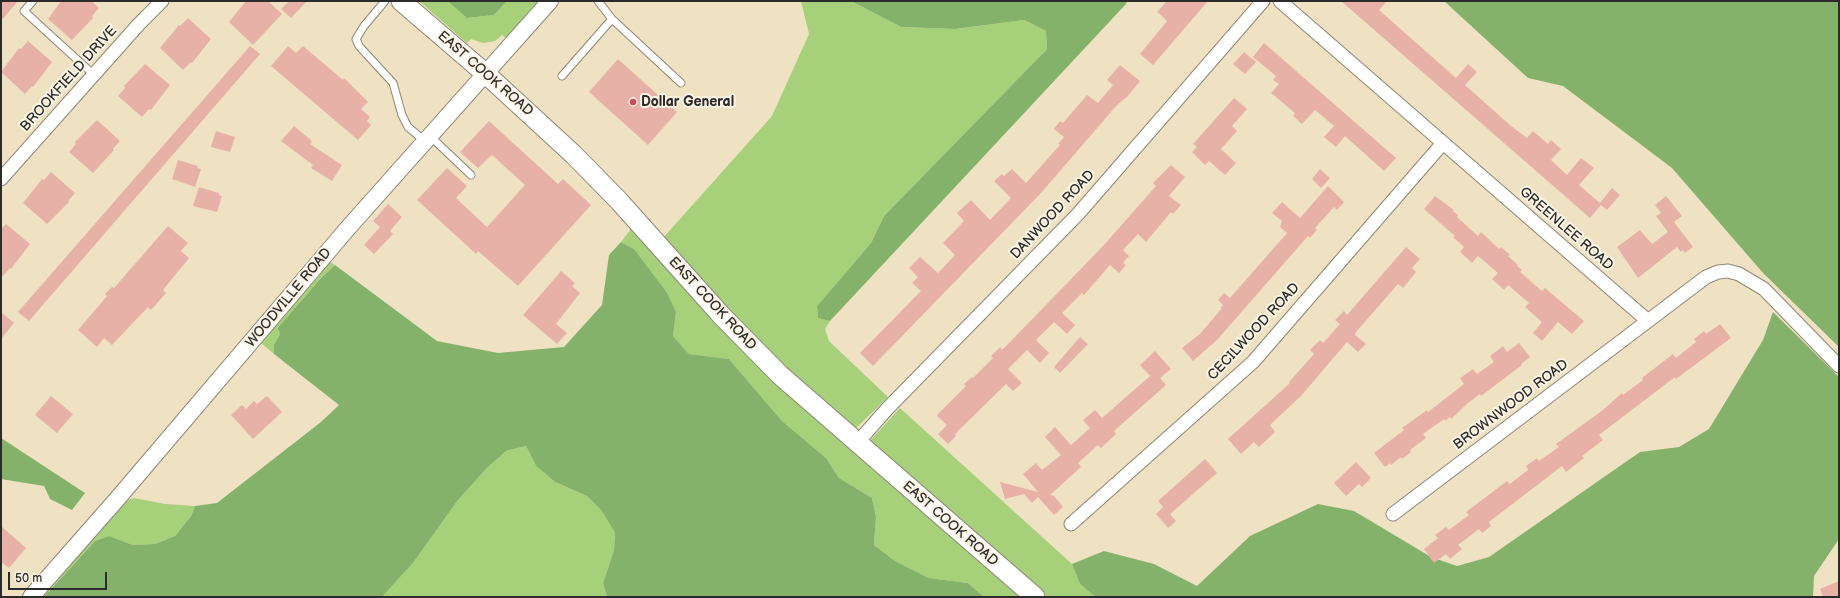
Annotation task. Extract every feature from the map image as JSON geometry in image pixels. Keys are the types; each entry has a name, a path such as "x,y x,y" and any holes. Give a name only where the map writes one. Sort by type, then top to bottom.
{"main road":[{"name":"EAST COOK ROAD","path":"401,1 546,128 592,174 750,346 857,443 1034,597"}],"street":[{"name":"BROOKFIELD DRIVE","path":"1,179 139,24 162,1"},
{"name":"WOODVILLE ROAD","path":"31,597 159,450 348,228 428,140 550,1"},
{"name":"DANWOOD ROAD","path":"857,443 887,410 1078,214 1263,1"},
{"name":"GREENLEE ROAD","path":"1280,1 1648,321"},
{"name":"CECILWOOD ROAD","path":"1071,524 1253,362 1443,143"},
{"path":"1648,321 1706,277 1718,272 1728,271 1755,283 1764,289 1839,366"},
{"name":"BROWNWOOD ROAD","path":"1393,514 1648,321"}],"lane":[{"path":"33,1 24,11 94,75"},
{"path":"385,1 364,26 356,39 359,46 392,83 402,115 408,127 428,140 471,175"},
{"path":"598,1 612,19 681,83"},
{"path":"562,76 612,19"}],"green space":[{"path":"419,1 447,1 467,18 494,15 507,1 539,1 506,38 502,35 495,41 483,43 471,39 467,43"},
{"path":"447,1 507,1 494,15 467,18"},
{"path":"801,1 851,1 901,27 955,29 1024,20 1046,31 1047,49 884,216 871,243 817,306 818,318 830,321 825,329 829,341 888,397 853,431 758,343 663,238 772,116 809,34"},
{"path":"851,1 1127,1 1126,4 830,321 818,318 817,306 871,243 884,216 1047,49 1046,31 1024,20 955,29 901,27"},
{"path":"1444,1 1839,1 1839,347 1763,273 1672,168 1563,86 1528,78"},
{"path":"631,229 710,317 769,377 1021,597 984,597 968,583 929,578 895,561 874,545 876,517 872,498 839,478 826,458 782,421 729,359 689,354 673,336 676,312 634,249 621,242"},
{"path":"621,242 634,249 667,293 676,312 673,336 689,354 729,359 782,421 826,458 839,478 872,498 876,517 874,545 895,561 929,578 968,583 984,597 607,597 603,583 614,550 615,533 601,510 587,496 555,482 536,466 526,446 506,451 487,468 458,500 413,563 382,597 44,597 95,541 109,536 133,545 155,544 175,536 191,516 195,506 217,503 321,422 339,405 274,354 274,345 280,334 278,328 321,278 335,265 437,341 498,353 564,347 602,305 609,255"},
{"path":"330,262 335,265 321,278 279,328 280,334 274,345 274,354 261,343"},
{"path":"1773,312 1839,377 1839,539 1814,576 1813,597 1095,597 1080,584 1072,564 1104,551 1154,564 1197,586 1250,536 1318,504 1354,511 1431,557 1457,566 1489,557 1640,452 1679,447 1709,429 1763,340"},
{"path":"900,408 1072,564 1080,584 1095,597 1047,597 868,443"},
{"path":"1,438 85,493 72,510 50,499 44,486 1,479"},
{"path":"526,446 536,466 555,482 587,496 601,510 615,533 614,550 603,583 607,597 382,597 413,563 458,500 487,468 506,451"},
{"path":"134,498 165,504 195,506 191,516 175,536 155,544 133,545 109,536 95,541 44,597 37,597 121,502"}],"building":[{"path":"1,1 18,1 1,21"},
{"path":"61,1 91,1 99,8 92,16 93,18 72,40 48,19"},
{"path":"246,1 268,1 282,14 253,45 229,22"},
{"path":"289,1 307,1 291,18 281,9"},
{"path":"1167,1 1208,1 1153,65 1140,54 1167,21 1157,12"},
{"path":"1341,1 1387,1 1379,10 1456,78 1468,64 1477,72 1465,85 1511,126 1527,138 1533,131 1548,144 1551,140 1561,149 1551,160 1567,175 1581,158 1594,168 1579,185 1600,203 1612,188 1620,195 1607,210 1601,205 1590,218"},
{"path":"188,18 211,39 192,63 191,62 183,70 160,48 179,25 180,26"},
{"path":"28,41 52,62 33,87 32,86 25,94 1,72 19,48 21,49"},
{"path":"1264,43 1396,158 1384,171 1345,136 1336,147 1324,137 1334,126 1315,110 1302,124 1293,116 1295,113 1271,93 1279,84 1273,80 1276,76 1253,57"},
{"path":"250,46 260,54 29,321 18,312"},
{"path":"288,46 296,53 303,46 343,80 344,78 368,102 361,109 370,117 367,121 371,125 358,140 271,66"},
{"path":"1244,52 1256,62 1245,74 1233,64"},
{"name":"Dollar General","path":"618,59 677,112 648,145 589,92"},
{"path":"145,64 170,85 151,110 149,109 142,117 118,96 125,88 124,86"},
{"path":"1120,65 1140,81 1127,97 1117,105 1041,193 873,366 860,353 921,291 912,283 918,277 909,268 920,257 938,273 955,255 943,243 964,221 957,213 971,200 990,220 1011,198 994,181 1002,174 1004,176 1012,169 1026,183 1060,145 1058,144 1064,137 1054,129 1060,121 1063,123 1087,95 1098,103 1113,85 1107,80"},
{"path":"1234,98 1247,109 1232,126 1237,131 1221,149 1236,163 1225,175 1209,161 1205,165 1192,152 1197,147 1193,144"},
{"path":"97,120 120,141 113,149 114,150 93,173 69,152 76,144 75,142"},
{"path":"489,121 558,184 563,179 591,205 518,286 478,251 476,254 417,200 447,168 467,186 456,198 487,227 525,185 492,155 478,168 460,152"},
{"path":"294,126 310,139 312,142 310,144 342,165 332,181 311,168 313,165 281,141"},
{"path":"216,131 235,137 230,152 211,147"},
{"path":"178,160 198,166 197,168 201,169 195,187 172,179"},
{"path":"1171,165 1185,177 1169,196 1181,205 1173,214 1171,212 1146,242 1138,234 1123,250 1129,256 1123,263 1126,265 1119,273 1110,265 1084,295 1082,293 1062,313 1075,325 1067,334 1054,322 1036,340 1049,353 1040,363 1027,350 1008,369 1022,383 1013,391 1006,384 955,434 956,436 948,444 938,434 947,425 937,416 938,414 966,386 964,384 972,377 973,378 993,358 991,356 1000,347 1002,350 1103,246 1156,186 1153,183"},
{"path":"1320,169 1330,178 1321,188 1312,179"},
{"path":"51,172 75,193 68,201 69,202 47,224 23,203 42,179 44,180"},
{"path":"1328,186 1344,202 1337,210 1334,207 1315,228 1317,230 1310,238 1308,236 1217,340 1193,361 1182,348 1200,334 1222,308 1220,308 1223,305 1218,300 1224,293 1230,298 1287,233 1280,227 1282,221 1272,213 1282,202 1300,218"},
{"path":"199,187 219,193 219,195 222,196 217,212 193,206"},
{"path":"1435,196 1454,210 1453,211 1458,215 1457,217 1478,236 1481,232 1499,249 1501,247 1510,255 1508,256 1522,270 1520,272 1542,291 1545,288 1584,321 1572,334 1558,322 1542,341 1533,333 1542,322 1525,307 1529,303 1508,285 1504,290 1492,279 1498,273 1478,256 1472,263 1460,252 1464,247 1453,237 1455,236 1424,209"},
{"path":"1666,196 1682,216 1674,222 1693,247 1685,253 1683,250 1681,252 1677,247 1638,278 1617,247 1640,230 1652,244 1668,232 1656,216 1661,213 1655,205"},
{"path":"388,204 402,217 390,231 393,234 374,254 364,245 380,227 373,221"},
{"path":"6,224 30,244 11,269 10,268 1,278 1,229"},
{"path":"168,226 188,243 181,251 189,258 163,290 166,293 151,310 148,307 112,345 104,338 97,347 78,330 107,296 105,294 112,287 114,288"},
{"path":"1406,247 1420,259 1412,268 1416,272 1403,288 1398,284 1356,332 1355,335 1366,344 1358,352 1347,342 1301,396 1270,425 1275,432 1259,447 1254,442 1241,454 1228,439 1289,384 1314,354 1310,350 1320,340 1323,343 1340,324 1335,320 1344,311 1347,315"},
{"path":"561,271 575,283 572,286 580,293 556,324 567,333 557,344 523,315"},
{"path":"1,312 14,323 1,339"},
{"path":"1720,324 1731,338 1676,379 1675,377 1599,435 1603,440 1582,456 1584,458 1566,472 1562,466 1489,522 1491,526 1482,533 1479,529 1458,545 1462,549 1450,559 1446,554 1434,563 1424,549 1438,538 1435,535 1446,527 1449,530 1469,515 1466,512 1507,481 1510,484 1528,470 1526,466 1537,458 1539,461 1559,447 1556,444 1603,410 1622,393 1623,395 1643,380 1642,378 1673,354 1676,358 1696,342 1694,339 1704,331 1706,334"},
{"path":"1080,337 1088,344 1060,373 1054,367"},
{"path":"1519,343 1530,357 1521,364 1522,365 1481,396 1480,394 1468,403 1451,419 1450,417 1445,421 1444,419 1423,434 1426,438 1410,450 1411,452 1402,459 1401,457 1391,465 1390,463 1385,467 1374,453 1404,430 1402,428 1427,410 1428,412 1464,384 1460,378 1473,369 1477,374 1494,362 1490,356 1503,346 1507,352"},
{"path":"1155,351 1171,369 1160,378 1166,385 1114,431 1116,434 1101,448 1098,445 1078,463 1081,467 1050,495 1054,496 1063,507 1054,515 1038,497 1032,503 1024,494 1005,499 1000,482 1038,492 1023,474 1036,463 1042,470 1061,455 1045,437 1055,427 1071,445 1090,428 1083,420 1095,410 1102,418 1150,376 1140,365"},
{"path":"51,396 73,414 57,433 35,415"},
{"path":"267,396 282,412 253,439 231,415 242,405 246,409 254,401 257,404"},
{"path":"1205,459 1217,473 1170,514 1176,521 1168,528 1156,514 1163,507 1158,501"},
{"path":"1356,462 1371,478 1362,487 1359,484 1346,496 1334,483"},
{"path":"1,526 26,548 9,568 1,562"},
{"path":"1839,581 1839,597 1823,597 1820,589"}],"place":[{"name":"Dollar General","path":"633,102"}]}
